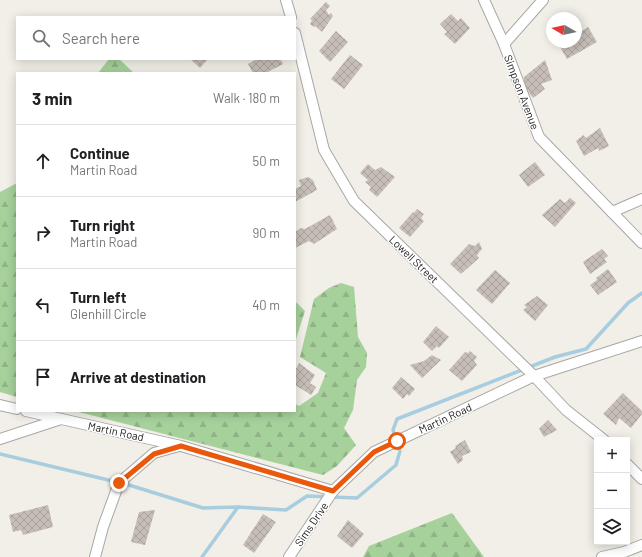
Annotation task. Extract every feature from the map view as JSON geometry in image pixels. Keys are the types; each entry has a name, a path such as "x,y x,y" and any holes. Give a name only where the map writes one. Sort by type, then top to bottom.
{"street":[{"path":"286,0 291,16"},
{"name":"Simpson Avenue","path":"484,0 504,44 539,137 642,244"},
{"path":"504,44 543,0"},
{"name":"Lowell Street","path":"296,37 324,150 354,201 534,376 566,410 600,437"},
{"path":"612,212 642,199"},
{"name":"Martin Road","path":"30,412 181,446 333,491 374,452 534,376 642,341"},
{"path":"0,405 16,409"},
{"path":"0,439 61,419"},
{"path":"95,557 103,527 119,483 154,454 181,446"},
{"path":"630,467 642,479"},
{"name":"Sims Drive","path":"289,557 333,491"},
{"path":"602,557 624,552 642,545"}],"green space":[{"path":"108,60 120,60 133,72 99,72"},
{"path":"16,184 16,397 0,392 0,192"},
{"path":"341,283 354,287 358,337 367,353 366,367 357,380 353,410 344,428 356,445 337,466 323,475 79,412 296,412 296,404 299,406 318,393 326,373 300,357 314,299 329,288"},
{"path":"296,302 305,311 296,339"},
{"path":"452,513 484,557 363,557 369,546"}],"building":[{"path":"326,2 330,6 326,10 329,15 331,13 333,16 322,32 310,24 312,20 310,19"},
{"path":"451,14 458,21 461,18 470,28 455,44 444,34 447,32 440,24"},
{"path":"588,27 597,42 567,59 561,48 582,48 582,31"},
{"path":"336,31 348,42 330,62 319,51"},
{"path":"350,55 363,65 344,89 331,79"},
{"path":"191,60 207,60 200,68"},
{"path":"255,60 281,60 283,64 268,72 252,72 248,64"},
{"path":"545,60 552,80 541,84 545,89 533,98 524,86 524,77"},
{"path":"600,128 609,146 599,151 598,148 584,156 576,141 583,135 586,138"},
{"path":"535,162 545,175 528,187 519,175"},
{"path":"368,164 375,170 381,167 395,177 377,197 369,190 371,187 365,182 368,180 360,173"},
{"path":"308,177 313,180 317,190 296,201 296,188 301,186 299,180"},
{"path":"570,198 576,203 555,227 542,215 560,199 565,203"},
{"path":"417,209 424,214 421,218 424,221 410,237 399,228"},
{"path":"330,215 337,229 314,244 309,241 296,248 296,231 301,228 305,229"},
{"path":"479,242 482,249 477,255 479,258 461,274 450,264 469,244 475,246"},
{"path":"602,249 608,256 604,259 607,262 590,274 583,262"},
{"path":"608,269 617,282 598,295 590,285 597,280 596,278"},
{"path":"495,270 510,283 492,304 476,290"},
{"path":"537,296 548,305 535,321 523,310 527,307 524,305"},
{"path":"436,326 449,337 439,348 437,346 432,351 423,342"},
{"path":"470,351 477,357 474,361 477,365 462,381 449,370 465,352 468,353"},
{"path":"432,355 441,360 422,378 410,365 424,361"},
{"path":"299,363 315,375 310,383 316,387 311,395 296,386 297,368"},
{"path":"401,377 415,389 409,396 407,394 403,399 392,388"},
{"path":"623,393 642,411 642,414 631,428 619,418 616,425 603,414"},
{"path":"548,420 557,430 544,437 539,429"},
{"path":"465,440 471,452 462,456 463,460 458,464 450,452 456,448 455,446"},
{"path":"48,505 53,527 23,535 21,530 13,532 9,515"},
{"path":"155,510 145,545 131,542 139,512"},
{"path":"263,514 276,522 254,553 243,545"},
{"path":"348,520 364,534 352,548 337,536"}],"waterway":[{"path":"0,454 129,485 203,508 238,507 286,510 307,496 357,498 396,465 400,451 393,430 397,419 555,357 586,349 628,303 642,293"},
{"path":"202,557 238,507"}],"route":[{"path":"119,483 154,454 181,446 333,491 374,452 397,441"}]}
